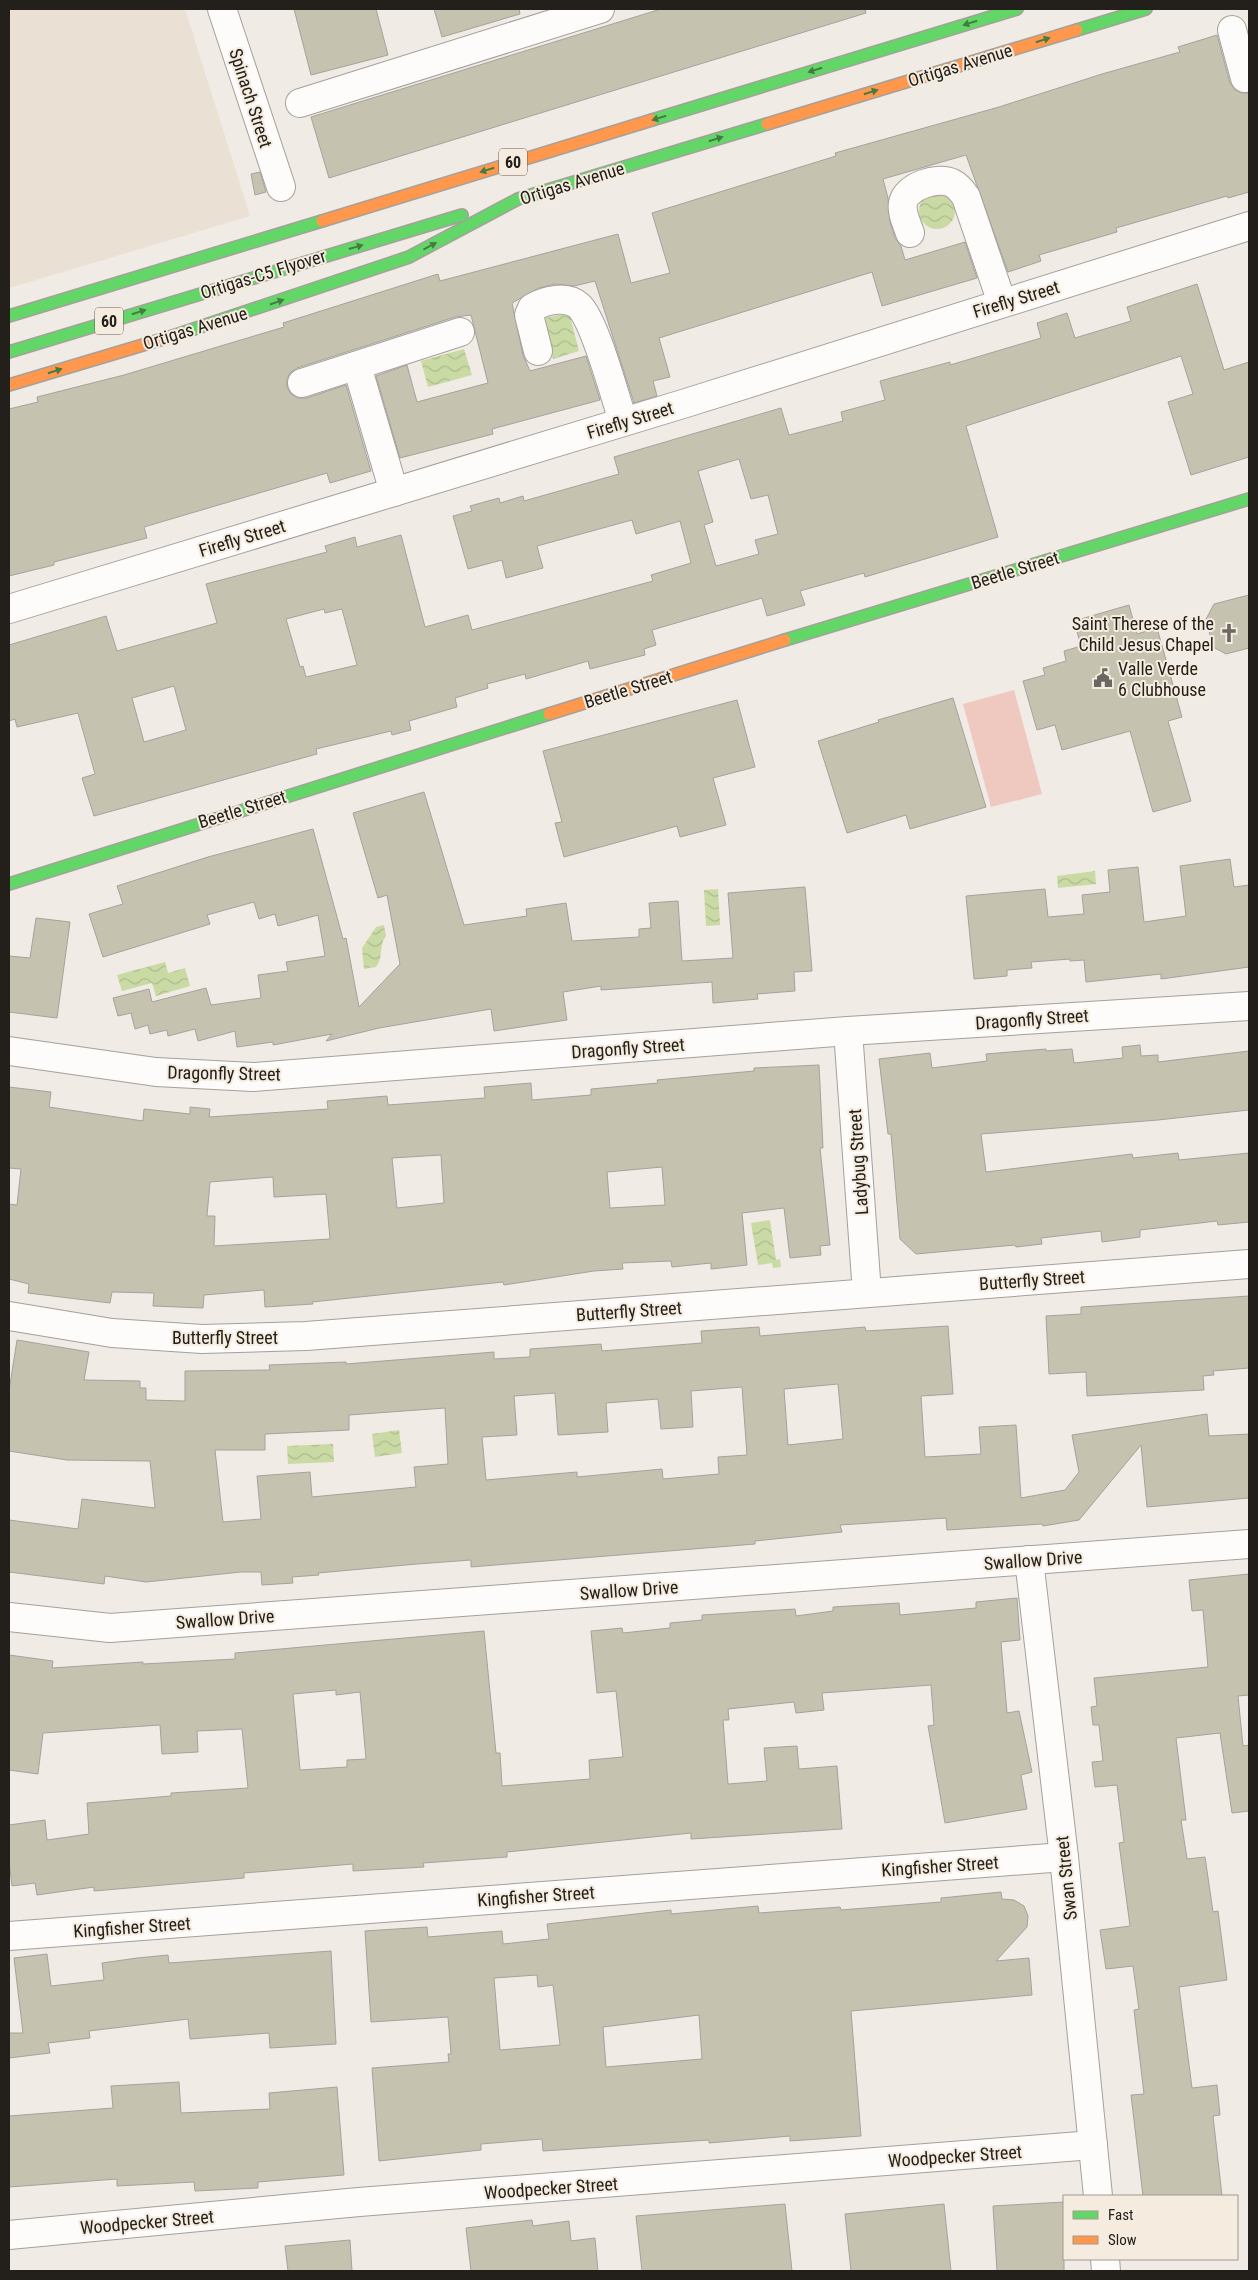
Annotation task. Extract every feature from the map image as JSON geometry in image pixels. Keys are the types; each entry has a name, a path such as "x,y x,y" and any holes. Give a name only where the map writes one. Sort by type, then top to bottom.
{"main road":[{"name":"60","path":"12,313 1017,9"},
{"name":"Ortigas Avenue","path":"9,385 219,322 409,257 518,199 1146,9"},
{"name":"Ortigas-C5 Flyover","path":"9,352 209,290 518,199"},
{"name":"Beetle Street","path":"9,884 742,653 1249,499"}],"street":[{"name":"Spinach Street","path":"222,9 281,186"},
{"path":"300,103 600,9"},
{"path":"1232,30 1245,78 1249,76"},
{"path":"910,233 902,206 906,195 912,189 936,182 951,182 958,187 966,197 1002,303"},
{"name":"Firefly Street","path":"9,609 623,422 1249,226"},
{"path":"538,351 529,315 532,308 562,299 573,302 580,307 591,324 623,422"},
{"path":"302,383 460,332"},
{"path":"357,366 394,492"},
{"name":"Dragonfly Street","path":"9,1051 156,1072 253,1077 848,1031 1249,1006"},
{"name":"Ladybug Street","path":"848,1031 867,1293"},
{"name":"Butterfly Street","path":"9,1316 112,1332 202,1339 306,1336 1249,1264"},
{"name":"Swallow Drive","path":"9,1617 110,1628 1249,1544"},
{"name":"Swan Street","path":"1029,1560 1064,1857 1098,2195"},
{"name":"Kingfisher Street","path":"9,1936 1064,1857"},
{"name":"Woodpecker Street","path":"9,2235 359,2202 1093,2146"}],"shaded area":[{"path":"9,9 185,9 250,216 9,288"},
{"path":"1014,690 1042,794 991,807 963,704"}],"water":[{"path":"937,193 944,194 950,198 954,204 954,218 950,224 944,228 937,229 930,228 924,224 920,218 919,211 920,204 924,198 930,194"},
{"path":"569,312 579,351 553,359 542,319"},
{"path":"464,349 472,375 428,387 421,361"},
{"path":"1095,871 1096,884 1058,888 1057,876"},
{"path":"718,889 720,925 706,926 704,890"},
{"path":"384,925 386,936 382,944 380,959 376,967 364,969 362,948 376,927"},
{"path":"165,962 168,973 185,968 190,986 156,996 152,983 122,991 117,975"},
{"path":"770,1220 776,1260 780,1259 781,1267 773,1268 772,1263 758,1265 751,1223"},
{"path":"399,1430 402,1453 375,1457 372,1434"},
{"path":"333,1444 334,1462 288,1464 287,1446"}],"building":[{"path":"294,9 376,9 388,55 311,75"},
{"path":"434,9 519,9 520,14 442,37"},
{"path":"661,9 865,9 866,13 329,178 311,117"},
{"path":"1217,35 1230,83 1235,90 1249,93 1249,192 1228,198 1227,196 1116,228 1117,232 1039,255 1041,261 1008,272 966,155 883,179 888,198 890,222 905,260 965,242 977,278 882,306 872,272 659,338 670,377 653,381 657,396 634,403 595,281 574,286 555,284 539,288 512,303 523,355 530,371 586,356 600,400 492,429 493,434 400,458 376,376 407,365 417,402 488,383 471,315 455,317 297,368 290,373 287,379 287,387 291,394 298,398 307,398 346,385 371,471 330,483 327,473 144,527 147,538 54,562 54,565 9,576 9,409 38,402 37,397 124,375 284,327 283,323 438,274 440,281 618,234 631,283 670,273 652,213 836,156 835,153 999,107 1102,74 1180,52 1178,47"},
{"path":"260,172 266,192 255,195 251,174"},
{"path":"1197,284 1224,370 1249,362 1249,457 1191,475 1168,402 1193,394 1181,356 966,426 998,537 865,577 864,573 800,591 805,605 767,616 762,598 652,630 656,645 644,649 645,655 590,669 588,661 526,679 525,674 487,684 488,688 455,698 457,707 409,721 411,730 392,735 391,731 316,749 317,754 94,816 82,778 95,774 78,713 17,727 15,719 9,721 9,645 106,616 117,651 217,623 206,584 327,552 325,546 355,537 357,547 401,535 425,627 468,615 472,630 653,581 651,575 691,563 680,521 636,534 632,520 537,546 543,568 506,578 502,560 468,569 453,516 472,511 470,506 499,498 500,503 523,496 524,501 619,474 614,457 781,408 789,435 843,421 841,412 885,400 880,381 950,362 950,365 1041,338 1037,323 1067,313 1075,338 1131,321 1127,307","holes":["739,459 751,499 768,495 778,534 755,540 759,554 716,566 704,525 713,522 698,471","324,609 325,613 342,609 357,665 306,677 303,666 300,667 286,619","174,686 186,730 144,742 132,698"]},
{"name":"Saint Therese of the Child Jesus Chapel","path":"1249,595 1249,648 1226,654 1213,647 1206,619 1214,604"},
{"name":"Valle Verde 6 Clubhouse","path":"1129,605 1137,634 1157,628 1182,717 1168,721 1191,801 1153,812 1130,731 1062,750 1055,725 1037,730 1023,681 1045,675 1043,668 1066,661 1064,651 1081,646 1074,621"},
{"path":"953,698 986,807 910,829 906,815 847,833 818,741 879,722 878,720"},
{"path":"737,700 755,767 713,778 726,825 680,837 677,826 564,857 555,823 562,822 543,751"},
{"path":"424,792 464,925 527,916 526,909 566,903 572,941 639,937 639,929 651,928 649,903 678,901 682,961 733,958 728,893 805,887 812,971 794,972 795,991 757,994 758,999 713,1003 712,982 601,990 601,986 563,992 567,1020 494,1031 491,1009 379,1028 326,1041 332,1034 273,1045 273,1042 237,1047 235,1031 198,1041 195,1029 168,1036 167,1030 150,1034 148,1025 135,1029 131,1013 118,1016 113,998 149,989 152,1002 206,988 211,1005 261,998 258,975 288,971 286,962 325,956 318,915 278,926 275,914 259,919 254,902 207,915 210,924 103,957 89,914 123,904 117,886 208,857 313,829 343,939 346,938 359,1007 400,964 387,895 378,898 353,813"},
{"path":"1230,859 1234,887 1249,885 1249,967 1161,979 1161,974 1086,982 1084,960 1070,961 1070,959 1031,962 1032,968 1007,970 1007,976 974,979 966,896 1045,889 1048,917 1084,914 1082,895 1110,892 1108,870 1138,867 1144,922 1186,916 1180,866"},
{"path":"36,918 70,922 57,1018 9,1012 9,956 30,958"},
{"path":"1140,1045 1141,1056 1158,1055 1158,1062 1249,1051 1249,1110 1158,1120 981,1134 986,1172 1132,1154 1133,1158 1178,1153 1179,1160 1249,1153 1249,1222 1218,1225 1217,1221 1140,1230 1140,1237 1102,1242 1101,1231 1041,1238 1042,1244 916,1254 900,1239 891,1134 888,1134 879,1059 930,1053 932,1068 987,1061 986,1054 1046,1049 1046,1051 1072,1049 1074,1063 1123,1058 1122,1047"},
{"path":"819,1065 823,1148 820,1148 830,1245 820,1246 821,1255 790,1258 784,1208 742,1213 747,1265 711,1269 711,1263 672,1267 671,1261 622,1263 623,1269 594,1271 504,1285 503,1282 312,1302 313,1304 265,1307 264,1290 204,1295 203,1308 153,1306 154,1293 112,1292 110,1303 28,1293 29,1284 9,1279 9,1204 17,1205 21,1169 9,1168 9,1087 51,1092 49,1107 143,1121 144,1109 190,1114 190,1107 210,1109 209,1117 328,1109 327,1101 387,1096 388,1105 485,1098 484,1087 531,1083 532,1100 591,1095 591,1089 658,1083 657,1080 754,1071 754,1068","holes":["441,1155 444,1203 397,1208 392,1158","662,1167 665,1205 610,1208 607,1172","273,1177 274,1197 326,1194 330,1239 214,1246 215,1216 207,1216 210,1182"]},
{"path":"1249,1296 1249,1368 1213,1371 1214,1375 1203,1376 1204,1390 1087,1396 1086,1372 1049,1374 1046,1316 1081,1314 1081,1307"},
{"path":"948,1326 953,1394 921,1396 925,1457 981,1454 979,1427 1016,1425 1021,1498 1065,1490 1079,1472 1072,1435 1207,1414 1209,1436 1249,1434 1249,1498 1147,1507 1141,1445 1079,1520 1043,1526 1042,1524 947,1530 946,1518 840,1525 842,1532 755,1541 755,1544 471,1567 471,1560 417,1564 318,1573 319,1575 292,1577 293,1583 262,1585 261,1572 241,1572 146,1582 105,1576 104,1584 9,1572 9,1520 78,1529 82,1499 155,1508 150,1461 67,1460 9,1451 9,1391 17,1340 89,1352 84,1380 140,1381 140,1388 146,1388 146,1400 185,1401 185,1371 270,1370 269,1365 346,1362 346,1364 494,1352 494,1359 530,1357 530,1349 601,1344 602,1351 702,1343 701,1331 759,1327 760,1336 865,1327 866,1331","holes":["838,1384 843,1439 788,1445 784,1389","742,1387 747,1455 718,1457 719,1474 663,1479 662,1469 577,1477 577,1472 486,1480 482,1437 517,1435 514,1396 555,1393 558,1435 608,1432 606,1403 658,1399 661,1429 693,1427 691,1391","445,1408 448,1464 414,1467 416,1487 312,1497 310,1472 257,1476 261,1519 223,1522 215,1450 265,1450 265,1434 349,1430 349,1415"]},
{"path":"1249,1574 1249,1695 1238,1696 1243,1746 1249,1745 1249,1811 1232,1813 1220,1733 1176,1738 1186,1820 1181,1820 1187,1859 1205,1857 1213,1912 1218,1911 1227,1980 1179,1987 1192,2088 1217,2085 1220,2115 1213,2116 1222,2195 1143,2195 1131,2095 1144,2094 1134,2010 1139,2009 1133,1966 1106,1969 1100,1930 1130,1926 1119,1843 1124,1842 1117,1785 1095,1787 1092,1762 1103,1761 1099,1725 1093,1725 1091,1707 1097,1706 1094,1678 1208,1667 1203,1610 1192,1611 1189,1580"},
{"path":"1017,1598 1020,1640 1001,1642 1007,1713 1019,1711 1032,1772 1021,1775 1027,1809 945,1823 928,1726 934,1725 931,1685 822,1693 824,1710 796,1713 794,1702 728,1709 729,1720 723,1720 728,1784 767,1781 764,1748 797,1746 799,1769 837,1766 842,1829 691,1839 691,1833 507,1852 507,1857 423,1863 424,1867 353,1871 353,1864 244,1873 244,1878 94,1891 94,1887 37,1895 35,1883 12,1886 9,1861 9,1825 45,1820 47,1840 89,1834 87,1803 171,1796 171,1793 248,1788 242,1729 197,1731 198,1752 162,1754 160,1725 43,1733 38,1774 9,1770 9,1655 53,1661 52,1668 143,1662 143,1664 235,1659 235,1653 484,1631 496,1753 500,1753 502,1786 590,1779 589,1760 623,1757 616,1691 597,1693 591,1631 622,1628 623,1633 670,1628 670,1623 702,1620 702,1615 795,1609 796,1616 833,1611 833,1607 899,1603 900,1615 976,1608 976,1602","holes":["336,1690 336,1695 360,1692 366,1759 347,1760 347,1767 300,1770 293,1694"]},
{"path":"1001,1892 1002,1899 1014,1900 1024,1906 1028,1916 1027,1927 996,1961 1029,1958 1032,1995 851,2011 861,2136 790,2141 790,2136 709,2143 709,2140 543,2151 542,2139 481,2144 481,2150 379,2161 372,2068 449,2062 448,2054 451,2054 448,2017 371,2022 365,1931 427,1927 428,1937 502,1931 503,1944 549,1939 547,1924 671,1910 671,1914 758,1906 759,1913 840,1907 841,1910 941,1902 941,1898","holes":["537,1975 538,1987 553,1985 560,2045 500,2050 494,1978","699,2015 702,2059 606,2067 603,2027"]},
{"path":"331,1951 336,2044 270,2048 269,2033 190,2039 188,2019 89,2031 90,2038 48,2043 50,2053 9,2058 9,2033 23,2033 14,1958 47,1954 51,1986 104,1980 102,1963 137,1958 168,1955 169,1963"},
{"path":"179,2082 181,2113 270,2109 269,2093 337,2087 344,2175 258,2182 258,2188 195,2191 194,2182 117,2186 117,2179 9,2187 9,2116 113,2108 111,2086"},
{"path":"1063,2202 1064,2271 997,2271 993,2206"},
{"path":"785,2204 792,2271 642,2271 636,2216"},
{"path":"944,2204 951,2271 851,2271 845,2214"},
{"path":"532,2220 533,2226 569,2221 571,2241 595,2238 598,2271 471,2271 466,2228"},
{"path":"350,2240 352,2271 288,2271 285,2246"}],"traffic: fast":[{"path":"652,120 1017,9"},
{"path":"1077,30 1146,9"},
{"path":"173,336 409,257 518,199 767,124"},
{"path":"9,352 462,215"},
{"path":"9,316 322,221"},
{"path":"785,640 1249,499"},
{"path":"9,884 549,714"}],"traffic: slow":[{"path":"767,124 1077,30"},
{"path":"322,221 652,120"},
{"path":"9,385 173,336"},
{"path":"549,714 785,640"}],"place":[{"name":"Saint Therese of the Child Jesus Chapel","path":"1229,633"},
{"name":"Valle Verde 6 Clubhouse","path":"1103,678"}]}
